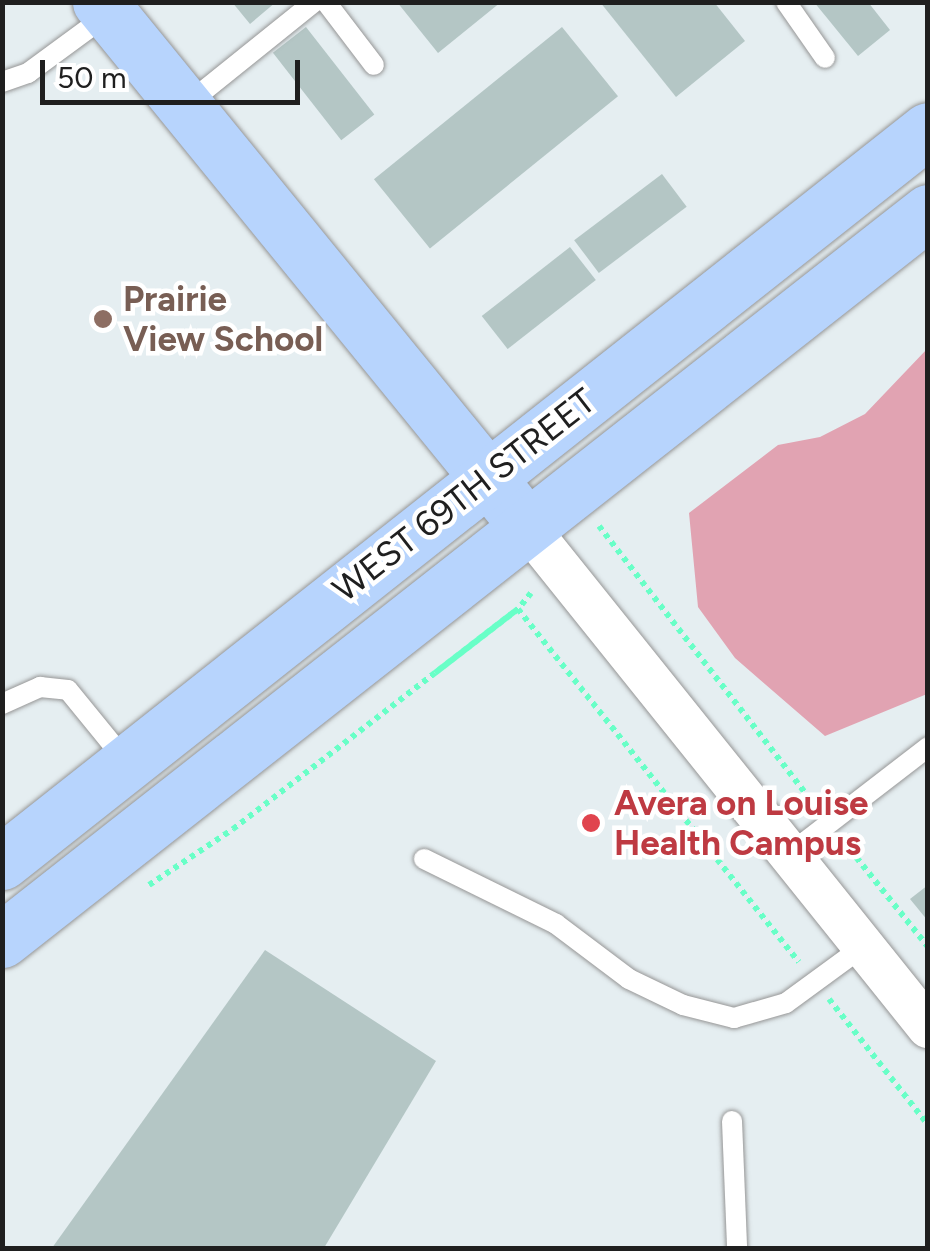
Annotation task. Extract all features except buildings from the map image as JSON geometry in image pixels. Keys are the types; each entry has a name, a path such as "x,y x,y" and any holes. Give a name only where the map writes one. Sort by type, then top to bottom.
{"main road":[{"path":"104,8 542,546"},
{"name":"WEST 69TH STREET","path":"2,862 928,130"},
{"name":"WEST 69TH STREET","path":"2,940 542,546 928,212"}],"street":[{"path":"542,546 928,1027"}],"lane":[{"path":"185,106 314,2"},
{"path":"326,2 374,65"},
{"path":"786,2 825,58"},
{"path":"2,82 28,73 104,8"},
{"path":"2,704 40,687 68,690 128,763"},
{"path":"788,855 928,747"},
{"path":"424,859 556,924 629,979 683,1005 734,1018 786,1004 864,946"},
{"path":"732,1121 737,1248"}],"path":[{"path":"144,889 248,818 518,609 542,546 594,521 928,946"},
{"path":"435,672 518,609"},
{"path":"518,609 928,1126"}],"shaded area":[{"path":"927,349 927,694 825,736 735,658 698,607 689,513 778,445 820,437 865,414"}],"place":[{"name":"Prairie View School","path":"103,319"},
{"name":"Avera on Louise Health Campus","path":"591,823"}]}
